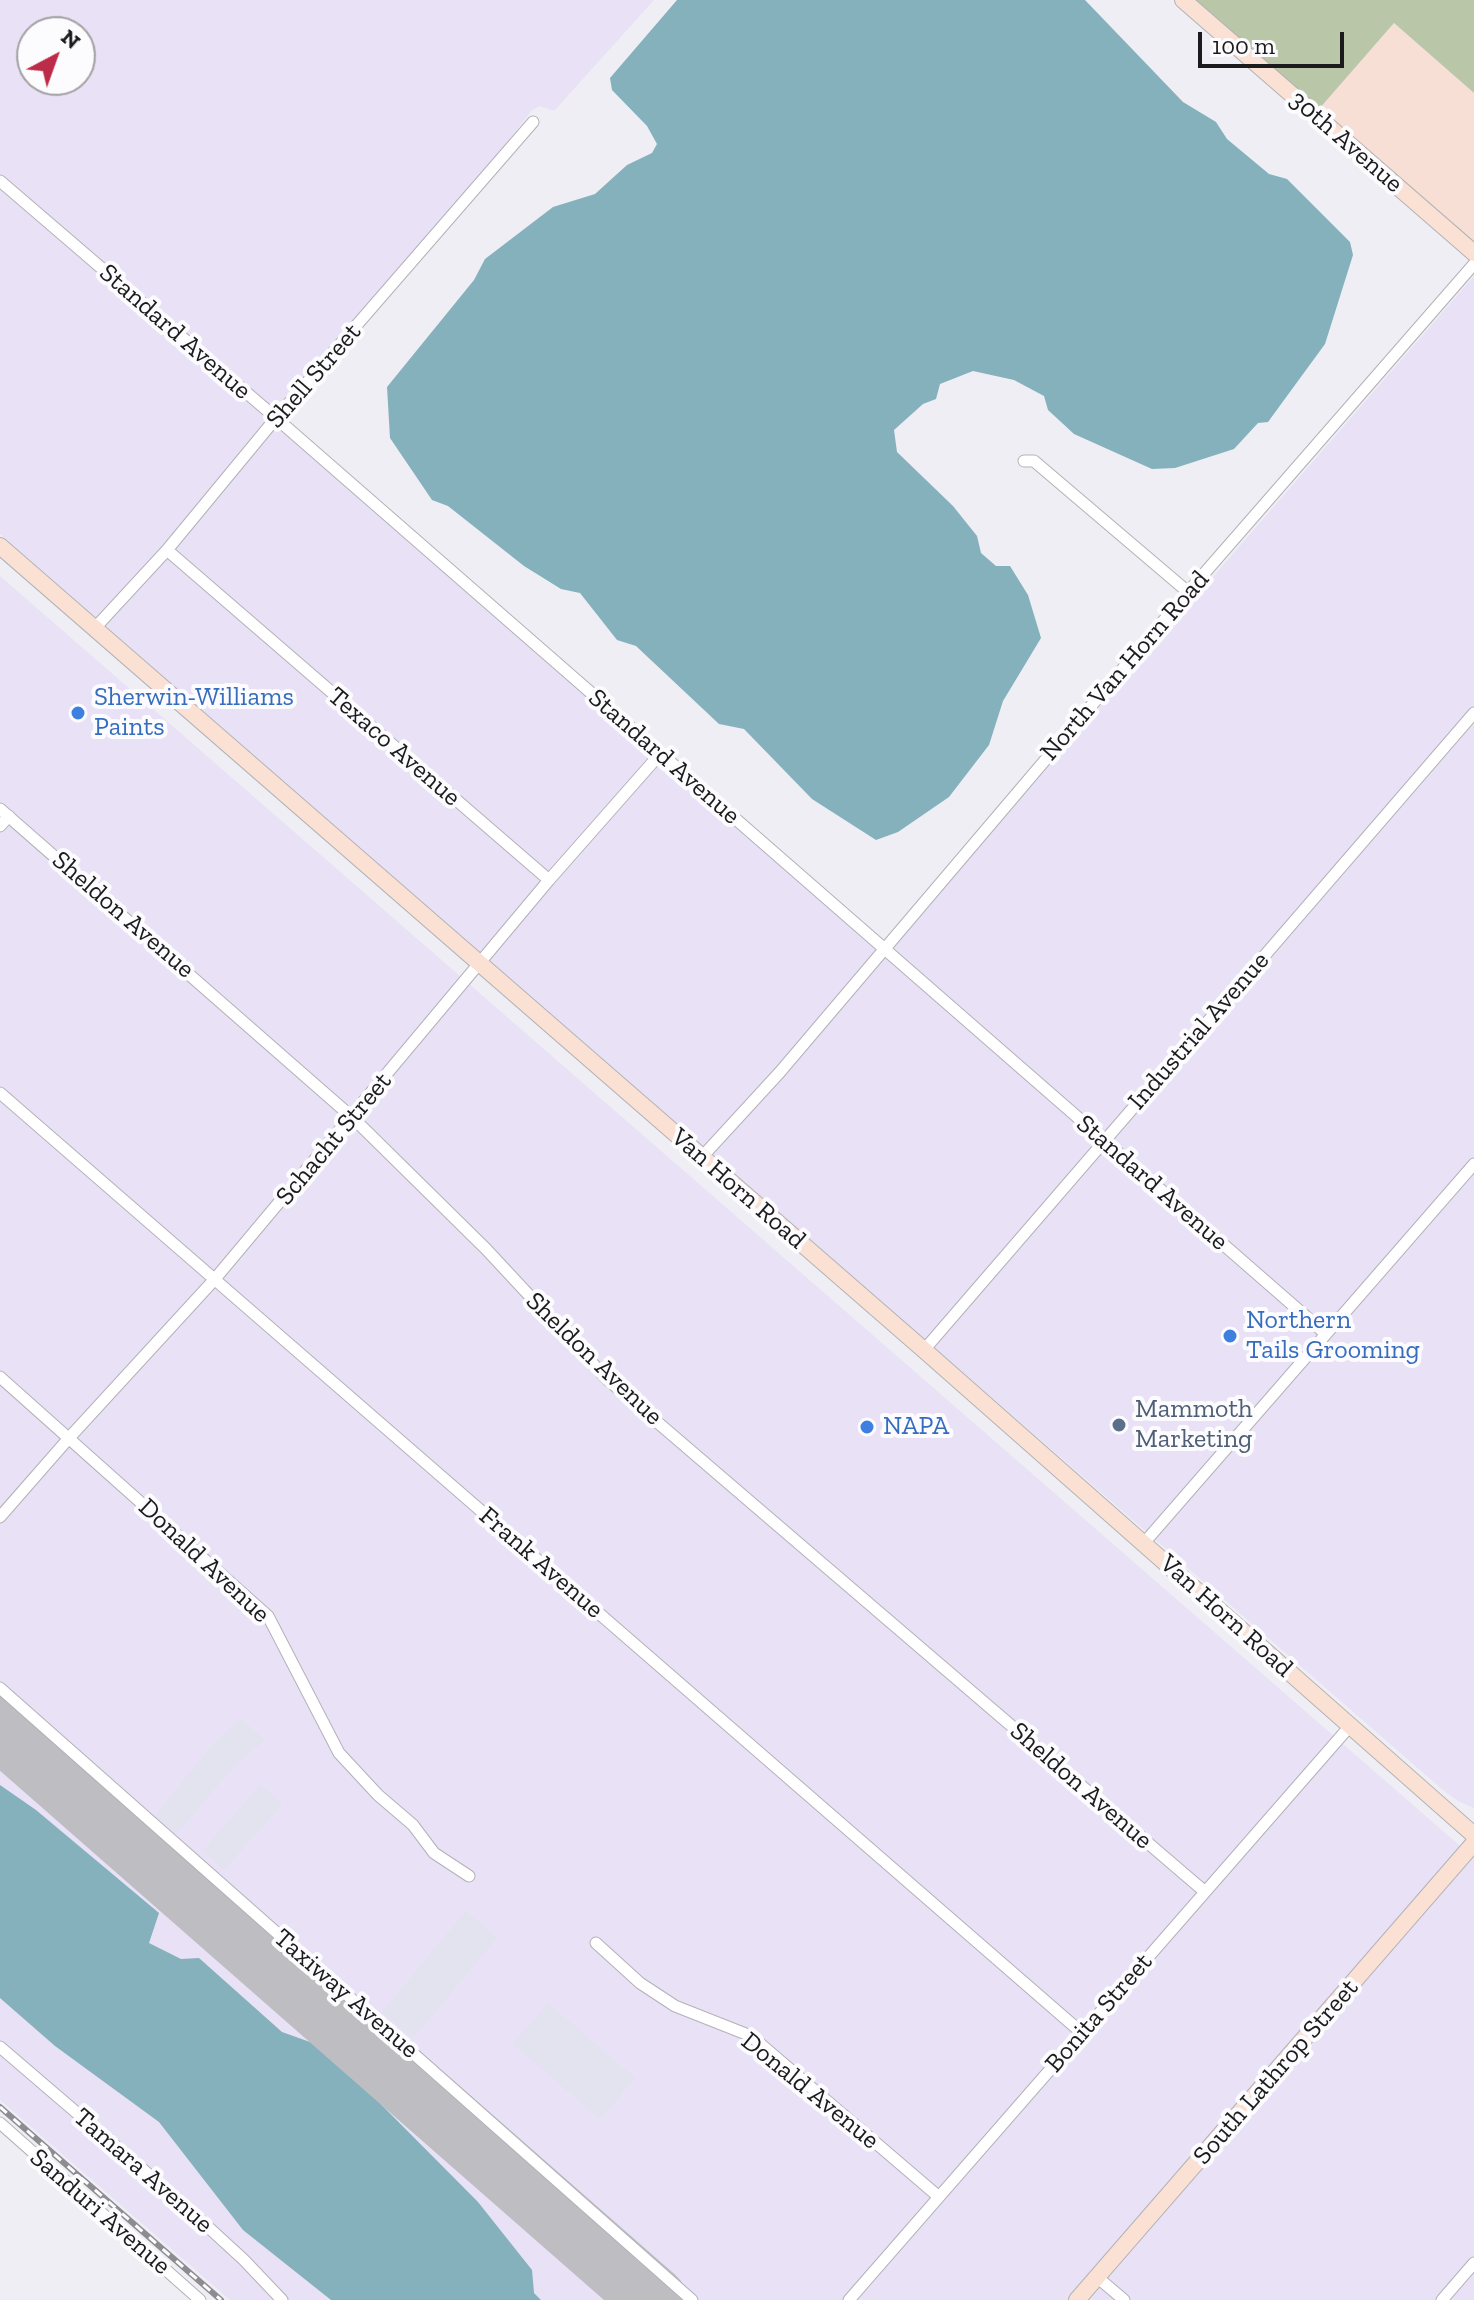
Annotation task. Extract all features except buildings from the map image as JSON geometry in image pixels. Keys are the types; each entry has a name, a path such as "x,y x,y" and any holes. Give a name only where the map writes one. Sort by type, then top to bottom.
{"main road":[{"name":"30th Avenue","path":"1183,0 1474,253"},
{"name":"Van Horn Road","path":"0,546 924,1350 1474,1835"},
{"name":"South Lathrop Street","path":"1077,2300 1474,1843"}],"street":[{"name":"Shell Street","path":"94,629 167,550 276,418 533,122"},
{"name":"Standard Avenue","path":"0,181 1326,1334"},
{"name":"North Van Horn Road","path":"701,1158 780,1072 1188,592 1474,264"},
{"path":"1024,461 1034,461 1188,592"},
{"name":"Texaco Avenue","path":"167,550 549,880"},
{"name":"Industrial Avenue","path":"924,1350 1474,713"},
{"name":"Schacht Street","path":"0,1517 214,1280 353,1118 549,880 660,754"},
{"path":"0,826 4,813"},
{"name":"Sheldon Avenue","path":"4,813 353,1118 486,1249 607,1379 1204,1891"},
{"name":"Frank Avenue","path":"0,1093 1082,2033"},
{"path":"1144,1543 1474,1164"},
{"name":"Donald Avenue","path":"0,1377 268,1616 339,1753 378,1795 413,1825 434,1853 469,1876"},
{"name":"Taxiway Avenue","path":"0,1688 692,2300"},
{"name":"Bonita Street","path":"849,2300 1350,1726"},
{"name":"Donald Avenue","path":"596,1943 640,1983 675,2006 751,2036 939,2197"},
{"name":"Tamara Avenue","path":"0,2047 183,2204 282,2300"},
{"name":"Sanduri Avenue","path":"0,2123 200,2300"},
{"path":"1442,2300 1474,2263"},
{"path":"1097,2277 1124,2300"}],"shaded area":[{"path":"0,0 654,0 554,111 540,106 532,110 494,159 267,418 884,956 1474,276 1474,1808 1444,1791 0,534"},
{"path":"1394,23 1474,93 1474,243 1319,109"},
{"path":"0,576 1474,1858 1474,2300 230,2300 0,2100"},
{"path":"241,1719 265,1740 237,1763 176,1834 155,1816 214,1743"},
{"path":"260,1785 282,1804 224,1870 203,1851"},
{"path":"466,1911 497,1938 413,2038 382,2012"},
{"path":"548,2003 635,2078 600,2119 513,2044"}],"green space":[{"path":"1194,0 1474,0 1474,93 1394,23 1319,109"}],"water":[{"path":"677,0 1085,0 1183,102 1216,122 1227,139 1269,174 1287,179 1350,242 1353,255 1325,344 1268,422 1258,423 1234,449 1175,468 1152,469 1074,434 1048,410 1044,396 1014,380 973,371 940,384 936,399 923,404 894,430 897,452 953,506 977,536 981,553 996,566 1010,566 1028,595 1041,638 1003,701 989,745 949,797 898,832 876,840 812,799 744,729 719,724 636,646 617,640 580,593 561,589 524,566 448,506 432,500 390,438 387,387 474,280 485,259 553,207 595,194 627,165 652,153 657,144 647,126 612,90 610,78"},
{"path":"0,1785 36,1810 159,1913 149,1943 181,1959 199,1958 282,2032 324,2047 478,2202 532,2270 534,2293 541,2300 331,2300 243,2230 159,2122 55,2046 0,1998"}],"runway":[{"path":"0,1727 654,2300"}],"railway":[{"path":"0,2107 221,2300"}],"place":[{"name":"Sherwin-Williams Paints","path":"78,713"},
{"name":"Northern Tails Grooming","path":"1230,1336"},
{"name":"Mammoth Marketing","path":"1119,1425"},
{"name":"NAPA","path":"867,1427"}]}
